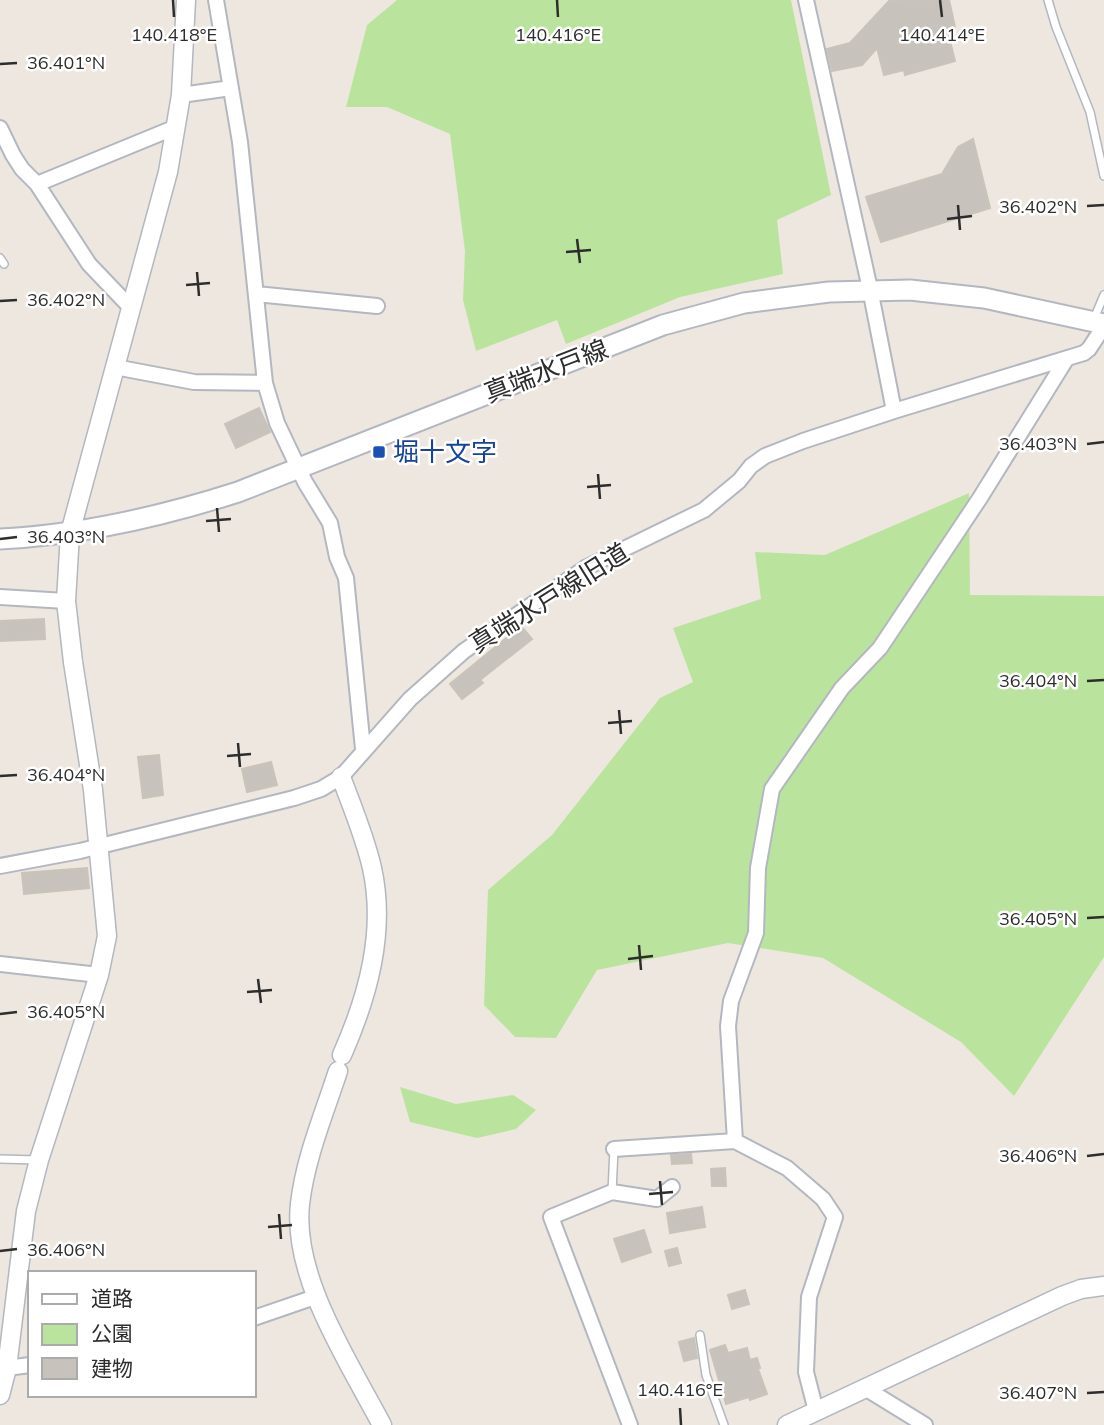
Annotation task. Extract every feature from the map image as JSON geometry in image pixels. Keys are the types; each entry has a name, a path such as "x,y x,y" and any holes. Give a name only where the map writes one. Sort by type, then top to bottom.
{"main road":[{"name":"真端水戸線","path":"0,539 70,533 125,524 189,508 238,492 663,325 744,303 786,296 870,289 910,290 984,298 1100,324"}],"street":[{"path":"0,1395 26,1211 39,1160 99,975 107,936 93,790 66,601 70,533 168,172 181,95 186,0"},
{"path":"216,0 240,142 265,383 277,423 330,523 337,557 346,578 363,749"},
{"path":"806,0 894,411"},
{"path":"181,95 231,88"},
{"path":"37,184 176,127"},
{"path":"0,128 6,159 22,169 37,184 89,264 132,309"},
{"path":"256,294 377,306"},
{"name":"真端水戸線旧道","path":"0,866 99,846 321,789 341,776 410,699 464,651 587,567 704,510 765,456 894,411 1067,358 1089,349 1100,324"},
{"path":"735,1141 728,1026 731,1001 756,933 758,868 772,789 842,688 880,648 980,498 1067,358"},
{"path":"115,367 194,382 265,383"},
{"path":"0,597 66,601"},
{"path":"341,776 372,868 377,898 375,959 310,1156 299,1206 299,1236 315,1297 383,1425"},
{"path":"0,964 99,975"},
{"path":"614,1149 735,1141 787,1168 823,1199 835,1217 809,1297 806,1373 816,1411"},
{"path":"630,1425 551,1217 612,1192 657,1199 672,1187"},
{"path":"787,1425 1062,1296 1081,1289 1104,1286"},
{"path":"256,1317 315,1297"},
{"path":"3,1368 28,1365"},
{"path":"864,1388 925,1425"}],"lane":[{"path":"1048,0 1090,112 1104,176"},
{"path":"1100,324 1104,295"},
{"path":"612,1192 614,1149"},
{"path":"0,1159 39,1160"},
{"path":"700,1335 706,1375 724,1425"}],"green space":[{"path":"397,0 791,0 831,195 777,220 783,274 680,297 566,344 557,320 476,351 463,300 465,251 450,134 387,107 346,107 367,25"},
{"path":"969,493 970,595 1104,596 1104,957 1014,1096 961,1042 823,958 728,943 597,970 556,1038 515,1037 484,1005 488,890 552,835 660,698 693,682 673,628 761,599 755,552 825,555"},
{"path":"400,1087 456,1104 513,1095 536,1110 516,1129 477,1138 410,1122"}],"building":[{"path":"949,0 955,27 947,29 955,61 905,75 904,70 884,75 877,48 862,65 832,71 827,49 850,43 889,1"},
{"path":"973,139 990,208 881,242 866,197 942,174 958,147"},
{"path":"259,408 270,432 236,448 225,424"},
{"path":"44,619 45,639 0,641 0,621"},
{"path":"521,626 532,639 480,680 483,683 462,699 450,684"},
{"path":"159,755 163,795 143,798 138,757"},
{"path":"271,762 277,785 247,792 242,769"},
{"path":"87,868 89,888 24,894 22,873"},
{"path":"691,1154 692,1163 672,1164 671,1155"},
{"path":"725,1168 726,1186 712,1186 711,1169"},
{"path":"702,1207 705,1227 670,1233 667,1213"},
{"path":"644,1230 651,1252 622,1262 614,1239"},
{"path":"677,1248 681,1263 669,1266 665,1251"},
{"path":"745,1290 749,1304 732,1309 728,1295"},
{"path":"694,1338 697,1358 684,1361 679,1342"},
{"path":"725,1345 728,1353 747,1348 750,1360 757,1358 767,1394 726,1404 710,1350"}],"place":[{"name":"堀十文字","path":"379,452"}]}
